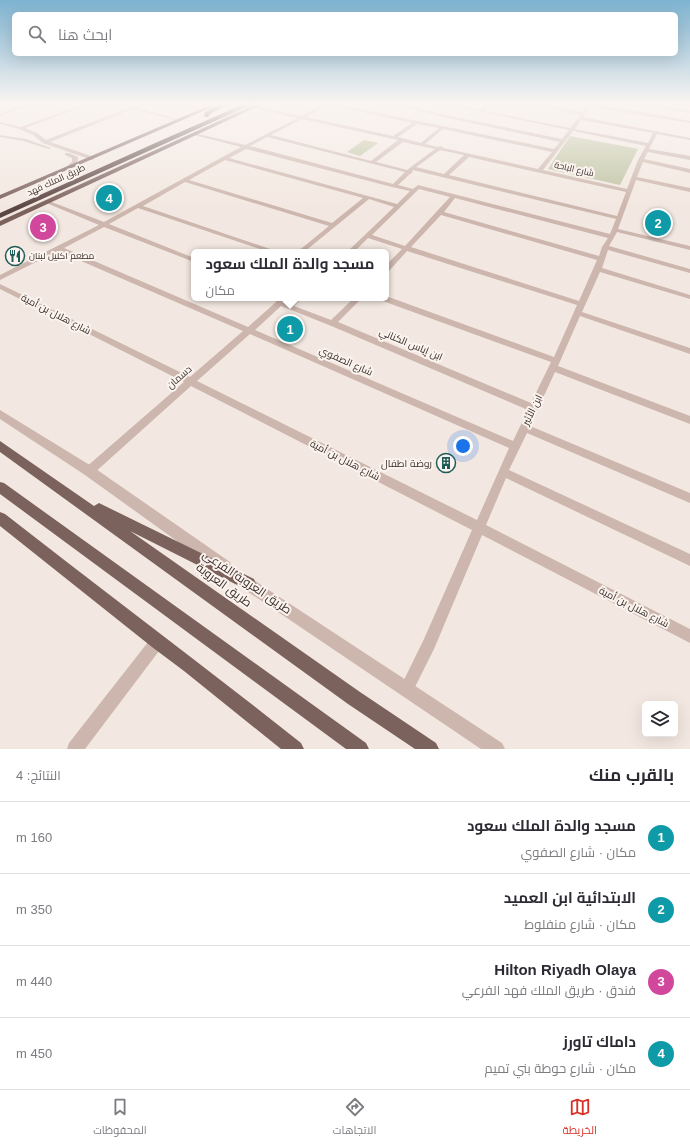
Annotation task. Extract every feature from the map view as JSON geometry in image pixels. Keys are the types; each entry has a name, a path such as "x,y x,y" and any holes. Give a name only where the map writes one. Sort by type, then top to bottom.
{"highway":[{"name":"طريق الملك فهد","path":"0,209 157,138"},
{"name":"طريق الملك فهد","path":"0,216 172,138"},
{"path":"161,150 181,138"}],"main road":[{"path":"0,197 138,138"},
{"path":"0,224 187,138"},
{"name":"طريق العروبة","path":"0,446 71,495 354,698 430,749"},
{"path":"0,487 360,749"},
{"path":"71,495 249,584"},
{"path":"0,518 157,642 190,665 295,749"}],"street":[{"path":"12,138 24,140 75,157 75,162 68,168"},
{"path":"24,140 29,138"},
{"path":"39,138 45,142 92,158"},
{"path":"45,142 56,138"},
{"path":"211,138 394,186 454,196 613,233 690,248"},
{"path":"0,278 103,225 263,138"},
{"path":"275,138 372,162 445,176 619,218"},
{"name":"شارع الباحة","path":"399,138 629,191"},
{"path":"423,143 429,138"},
{"path":"490,138 554,151"},
{"path":"550,138 564,141"},
{"path":"540,170 566,138"},
{"path":"609,138 690,158"},
{"name":"ابن الأثير","path":"407,688 429,644 514,446 555,365 581,304 598,269 605,247 613,233 641,160 653,138"},
{"path":"372,162 404,139"},
{"path":"394,186 411,170 441,147"},
{"path":"52,149 76,152"},
{"path":"445,176 469,154"},
{"path":"224,158 399,206"},
{"path":"641,160 690,170"},
{"path":"635,178 690,190"},
{"path":"185,180 333,225"},
{"path":"353,249 417,189"},
{"path":"389,266 440,213 454,196"},
{"path":"304,249 368,197"},
{"path":"47,202 191,259"},
{"path":"138,206 267,249"},
{"path":"440,213 602,259"},
{"path":"368,236 581,304"},
{"path":"605,247 690,271"},
{"name":"شارع الصفوي","path":"58,248 514,446"},
{"path":"598,269 690,297"},
{"name":"شارع هلال بن أمية","path":"0,286 479,526 690,636"},
{"path":"389,300 555,365 690,420"},
{"name":"دسمان","path":"89,472 280,301"},
{"name":"ابن إياس الكناني","path":"280,301 534,408"},
{"path":"289,306 295,301"},
{"path":"332,323 355,301"},
{"path":"578,313 690,351"},
{"name":"طريق العروبة الفرعي","path":"0,414 89,472 249,584 407,688 496,749"},
{"path":"524,428 690,498"},
{"path":"503,472 690,560"},
{"path":"75,749 157,642"}],"green space":[{"path":"569,138 580,138 638,149 620,185 548,169"},
{"path":"364,140 378,143 360,156 347,152"}],"place":[{"name":"داماك تاورز","path":"109,198"},
{"name":"الابتدائية ابن العميد","path":"658,223"},
{"name":"Hilton Riyadh Olaya","path":"43,227"},
{"name":"مطعم اكليل لبنان","path":"15,256"},
{"name":"مسجد والدة الملك سعود","path":"290,329"},
{"name":"روضة اطفال","path":"446,463"}]}
